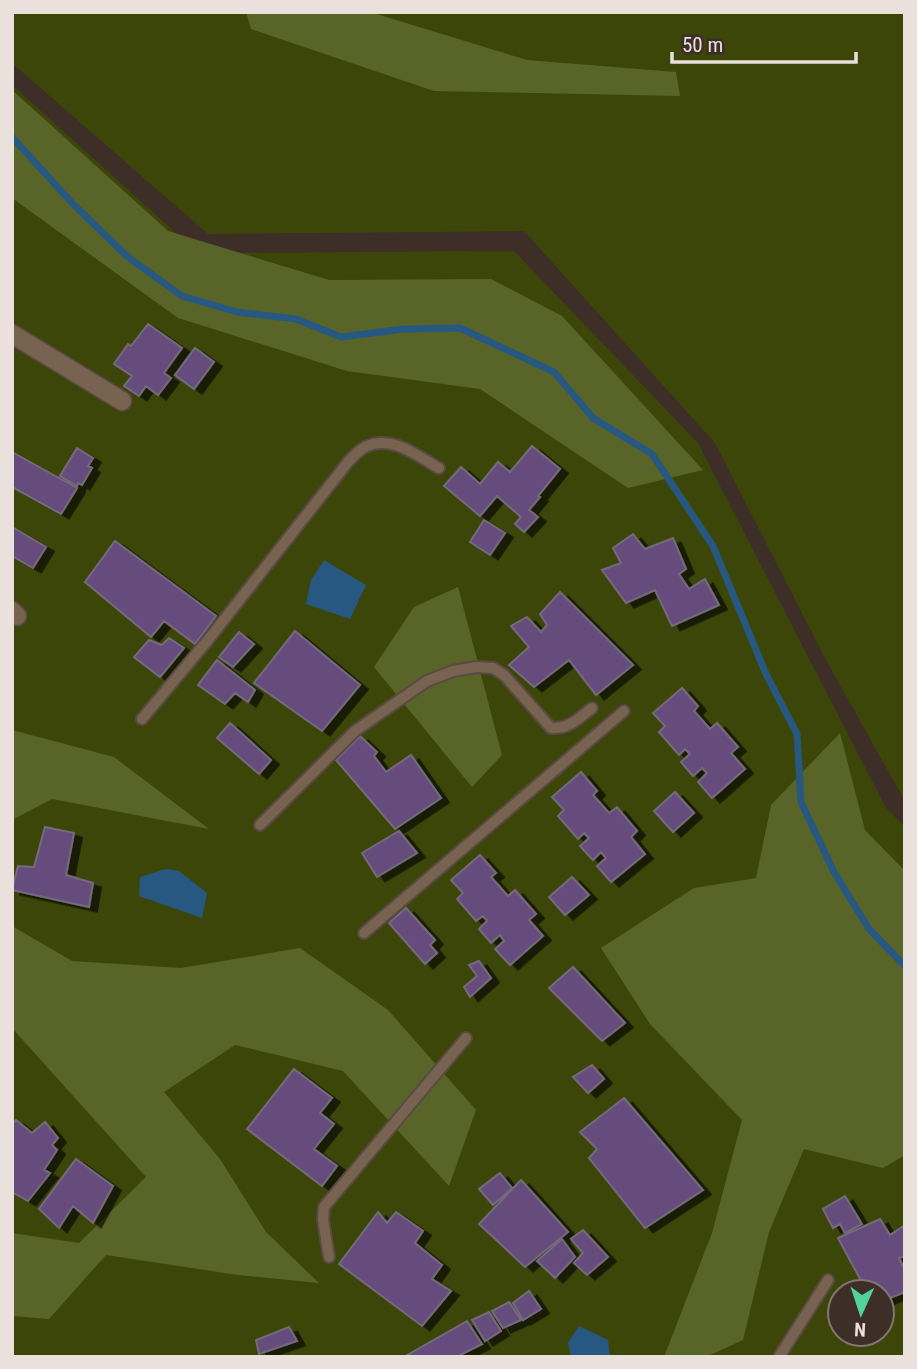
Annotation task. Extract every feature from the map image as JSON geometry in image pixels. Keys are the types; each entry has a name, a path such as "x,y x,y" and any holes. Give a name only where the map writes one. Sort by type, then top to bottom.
{"street":[{"path":"12,334 122,401"}],"lane":[{"path":"142,719 348,462 365,447 396,443 439,468"},
{"path":"260,825 355,731 427,681 453,671 476,667 493,668 504,675 551,727 562,729 571,725 592,708"},
{"path":"364,933 624,711"},
{"path":"329,1257 323,1220 324,1208 466,1038"},
{"path":"779,1357 826,1283"}],"green space":[{"path":"12,12 905,12 905,801 827,662 715,443 524,231 208,234 12,63"},
{"path":"246,12 370,12 527,60 676,72 680,96 434,91 251,29"},
{"path":"12,85 198,253 514,251 698,443 886,808 905,827 905,1357 12,1357"},
{"path":"12,90 168,231 329,280 491,279 562,316 703,470 628,488 480,389 347,371 178,318 12,198"},
{"path":"458,587 502,755 472,787 374,667 414,607"},
{"path":"12,730 114,757 209,829 52,799 12,820"},
{"path":"840,733 865,830 905,871 905,1155 883,1168 804,1149 769,1232 743,1340 706,1357 664,1357 712,1233 742,1120 650,1024 601,948 694,888 756,878 771,805"},
{"path":"12,926 72,961 181,968 300,948 388,1010 476,1110 449,1186 343,1071 235,1045 164,1092 220,1159 266,1232 319,1283 238,1275 106,1255 49,1319 12,1316 12,1233 79,1243 146,1177 12,1028"}],"water":[{"path":"324,560 366,585 350,619 306,604 311,580"},
{"path":"166,869 179,871 207,893 202,918 139,896 140,877"},
{"path":"579,1326 608,1340 610,1357 571,1357 568,1343"}],"building":[{"path":"148,324 182,348 164,373 171,378 158,395 146,386 139,396 124,386 132,376 114,364 128,344 131,346"},
{"path":"195,348 214,362 194,389 175,375"},
{"path":"532,446 560,469 529,510 538,517 524,532 515,524 521,517 497,496 480,516 444,486 461,467 480,484 498,462 510,472"},
{"path":"77,448 93,458 88,466 92,468 82,485 78,483 77,486 60,476"},
{"path":"12,452 77,488 61,514 12,487"},
{"path":"484,520 505,533 490,555 470,542"},
{"path":"12,527 46,547 33,568 12,556"},
{"path":"633,534 645,549 673,538 686,569 679,574 689,589 705,579 719,605 672,626 655,590 626,603 602,570 621,563 613,548"},
{"path":"115,541 216,616 195,644 164,621 151,637 85,582"},
{"path":"560,592 633,665 596,695 569,660 534,687 509,665 529,647 511,626 527,617 541,632 547,625 540,614"},
{"path":"295,631 360,685 322,731 254,683"},
{"path":"239,632 254,644 233,667 219,657"},
{"path":"169,638 184,648 160,677 134,657 149,640 162,645"},
{"path":"217,660 255,690 248,702 235,693 225,704 198,685"},
{"path":"682,688 698,706 694,711 710,729 717,723 738,747 731,753 745,769 712,798 698,782 707,773 702,768 693,776 681,762 690,754 685,749 679,755 659,732 665,726 653,713"},
{"path":"230,723 271,760 259,774 217,738"},
{"path":"360,736 377,752 374,756 386,772 411,755 441,798 395,829 336,760"},
{"path":"581,772 597,791 593,795 609,813 617,807 637,831 631,837 645,854 611,882 597,866 606,858 601,852 593,860 580,846 589,838 584,833 578,839 558,816 564,810 552,797"},
{"path":"675,792 694,813 673,832 654,811"},
{"path":"45,827 74,833 66,875 93,883 89,907 12,890 18,866 34,867"},
{"path":"399,831 417,853 377,877 362,853"},
{"path":"480,855 496,873 491,877 508,896 515,890 536,914 529,920 543,936 510,965 495,949 504,941 500,935 491,943 479,929 487,921 483,916 476,921 457,899 463,893 451,880"},
{"path":"572,877 589,895 565,915 549,897"},
{"path":"406,908 435,940 430,945 437,953 425,964 389,923"},
{"path":"479,961 491,978 470,997 464,987 477,976 469,965"},
{"path":"573,967 625,1023 602,1041 549,988"},
{"path":"592,1065 604,1079 588,1093 573,1077"},
{"path":"294,1069 332,1098 320,1113 334,1124 314,1149 337,1166 322,1186 247,1129"},
{"path":"624,1098 703,1190 645,1228 589,1158 597,1149 580,1132"},
{"path":"16,1120 32,1133 45,1122 58,1138 52,1145 57,1150 44,1170 50,1173 28,1201 12,1192 12,1125"},
{"path":"76,1159 113,1186 93,1223 73,1206 59,1228 39,1209"},
{"path":"500,1173 512,1188 493,1205 479,1189"},
{"path":"521,1180 568,1232 525,1267 479,1224"},
{"path":"845,1196 862,1224 845,1233 840,1224 833,1228 823,1209"},
{"path":"378,1212 387,1223 396,1212 423,1231 415,1243 442,1265 432,1279 451,1291 422,1326 339,1264"},
{"path":"880,1219 890,1235 905,1225 905,1256 899,1258 905,1270 905,1292 896,1296 896,1278 859,1278 838,1238"},
{"path":"583,1230 608,1257 587,1275 574,1263 583,1253 571,1239"},
{"path":"562,1239 575,1257 555,1278 537,1261"},
{"path":"529,1291 541,1309 523,1320 513,1303"},
{"path":"509,1302 521,1320 503,1328 492,1311"},
{"path":"489,1312 501,1331 485,1341 472,1320"},
{"path":"467,1321 482,1344 456,1357 404,1357"},
{"path":"289,1327 297,1341 259,1354 256,1340"}],"waterway":[{"path":"12,137 73,204 129,258 182,296 237,312 296,319 341,337 404,329 460,328 554,372 593,418 652,454 713,546 766,674 797,734 801,802 834,872 869,929 905,966"}]}
